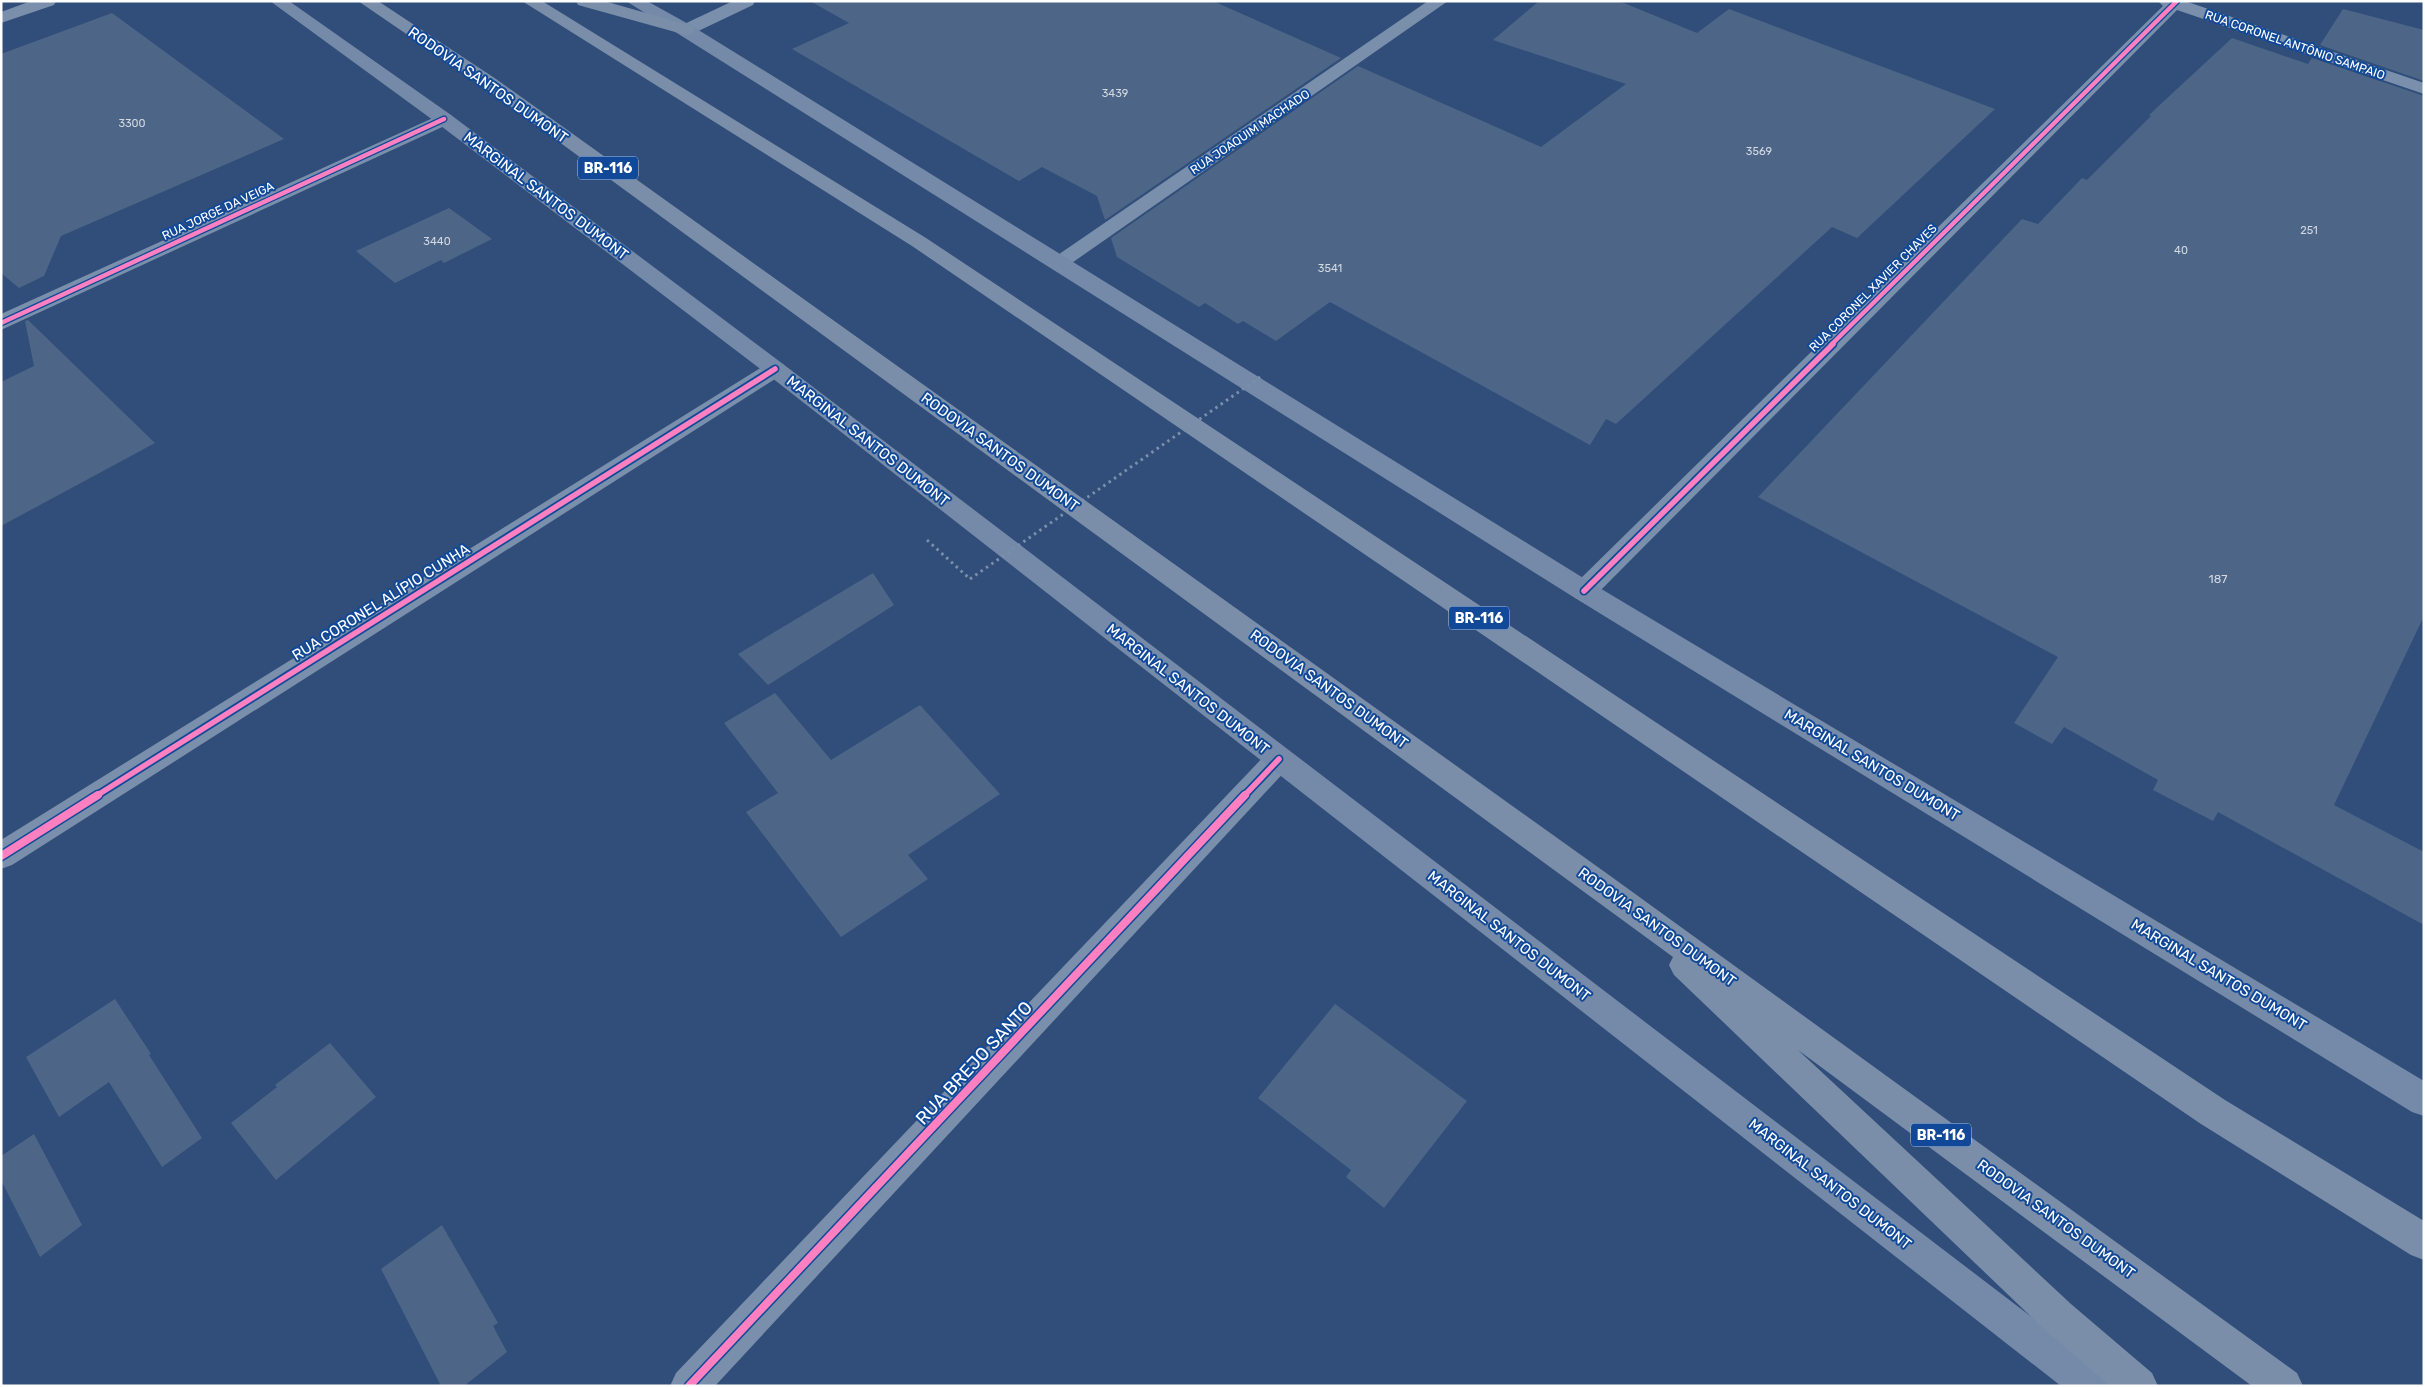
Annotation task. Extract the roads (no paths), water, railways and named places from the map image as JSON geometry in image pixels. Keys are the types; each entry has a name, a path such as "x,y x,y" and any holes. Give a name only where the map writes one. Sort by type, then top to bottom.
{"highway":[{"name":"RODOVIA SANTOS DUMONT","path":"366,1 490,83 1598,884 2284,1386"},
{"name":"BR-116","path":"530,1 919,242 2213,1112 2424,1242"},
{"path":"584,1 686,30"},
{"path":"1598,884 2058,1317 2139,1386"}],"main road":[{"name":"MARGINAL SANTOS DUMONT","path":"278,1 444,119 775,369 2092,1386"},
{"name":"MARGINAL SANTOS DUMONT","path":"634,1 686,30 1584,591 2424,1100"}],"street":[{"path":"1,18 48,1"},
{"path":"686,30 747,1"},
{"name":"RUA JOAQUIM MACHADO","path":"1059,263 1440,1"},
{"name":"RUA CORONEL ANTÔNIO SAMPAIO","path":"2173,2 2424,89"},
{"name":"RUA CORONEL XAVIER CHAVES","path":"1584,591 2173,2"},
{"name":"RUA JORGE DA VEIGA","path":"1,323 444,119"},
{"name":"RUA CORONEL ALÍPIO CUNHA","path":"1,856 775,369"},
{"name":"RUA BREJO SANTO","path":"689,1386 1279,759"}]}
